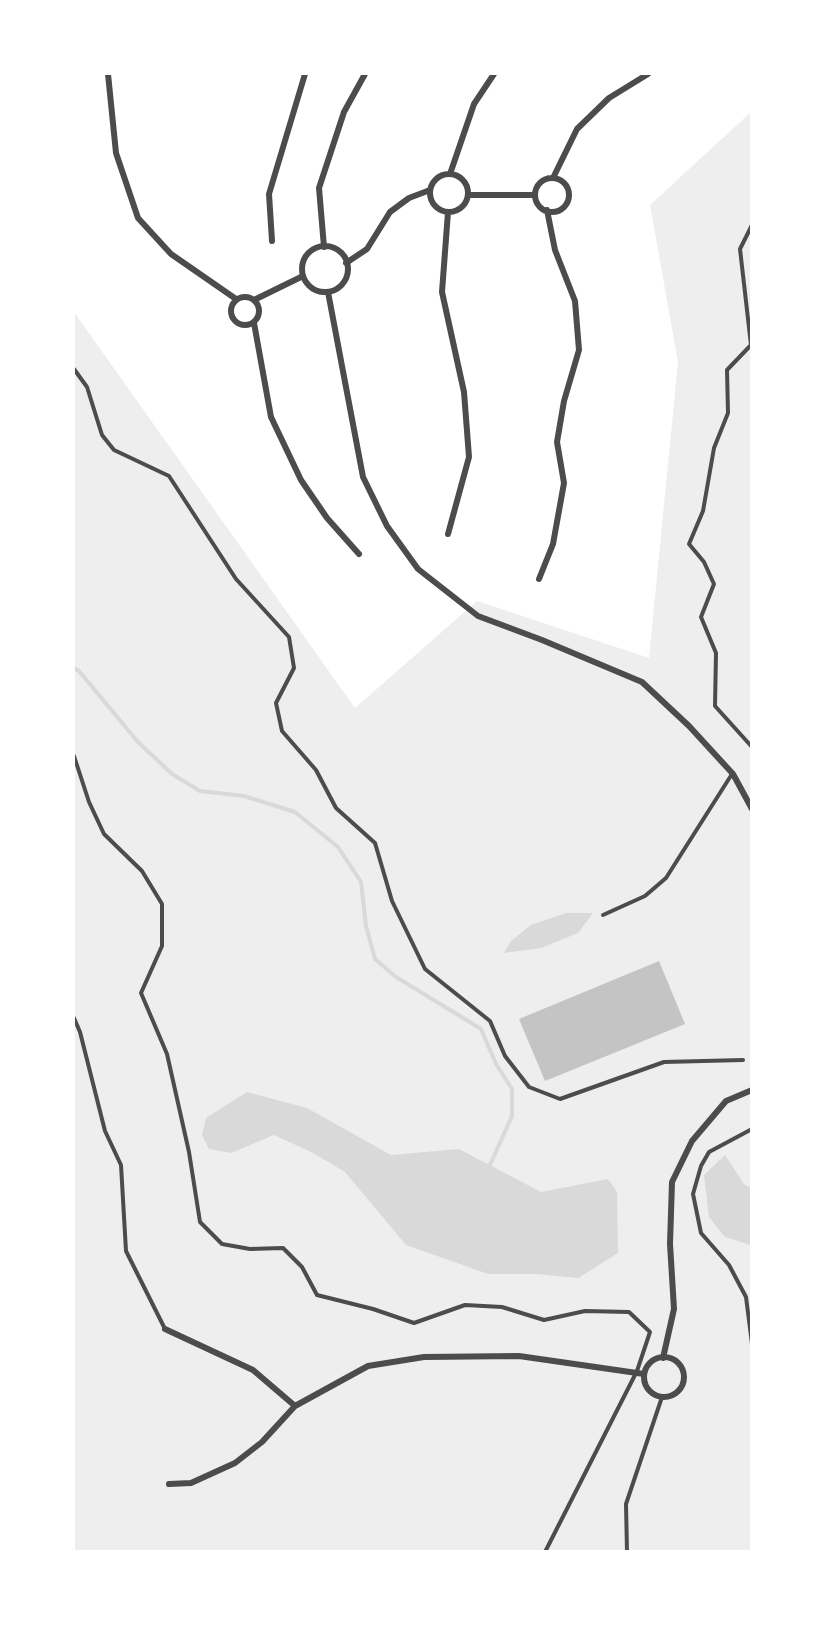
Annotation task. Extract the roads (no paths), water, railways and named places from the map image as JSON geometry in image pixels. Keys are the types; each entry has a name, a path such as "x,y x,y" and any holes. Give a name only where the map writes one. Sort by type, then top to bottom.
{"street":[{"path":"109,74 116,153 138,218 171,254 236,299"},
{"path":"272,241 269,194 305,74"},
{"path":"324,247 319,189 344,112 365,74"},
{"path":"450,174 474,104 494,74"},
{"path":"535,195 543,181 553,178 577,129 609,98 648,74"},
{"path":"346,263 367,249 390,212 409,198 430,190 439,176 450,174 466,183 468,195 459,209 448,212 433,202 430,190"},
{"path":"535,195 539,205 547,210 563,207 568,197 567,187 553,178"},
{"path":"468,195 535,195"},
{"path":"539,579 553,544 564,483 557,442 564,401 579,350 575,301 555,250 547,210"},
{"path":"448,212 442,292 464,392 469,458 448,534"},
{"path":"324,247 338,251 346,263 346,278 335,290 328,292 315,290 303,276 306,256 317,248 324,247"},
{"path":"254,300 303,276"},
{"path":"328,292 363,477 387,526 418,569 478,616 642,682 689,726 733,774 752,809"},
{"path":"254,323 239,324 232,318 231,308 236,299 245,296 254,300 259,311 254,323 271,417 301,480 327,518 359,554"},
{"path":"663,1358 674,1309 670,1244 672,1182 692,1142 726,1101 752,1090"},
{"path":"165,1329 253,1370 295,1406"},
{"path":"169,1484 191,1483 235,1463 262,1442 295,1406 368,1366 424,1357 519,1356 641,1373"},
{"path":"663,1358 675,1361 683,1378 682,1384 674,1394 656,1396 646,1387 641,1373 650,1362 663,1358"}],"lane":[{"path":"752,225 740,249 751,345 727,370 728,413 714,448 703,512 689,544 704,562 714,584 701,617 716,652 715,706 752,747"},
{"path":"74,369 87,387 102,435 114,450 170,476 236,579 289,637 294,668 276,703 282,731 316,770 336,808 375,843 392,901 425,969 490,1021 505,1056 529,1087 560,1099 664,1062 743,1060"},
{"path":"74,756 89,802 104,834 142,871 162,904 162,946 141,993 167,1054 189,1152 200,1222 222,1244 250,1249 283,1248 302,1268 317,1295 373,1309 414,1323 465,1305 502,1307 544,1320 585,1311 629,1312 650,1332 641,1373 545,1551"},
{"path":"603,915 645,896 666,878 733,774"},
{"path":"74,1018 80,1032 105,1131 121,1165 126,1251 165,1329"},
{"path":"752,1129 710,1152 701,1166 693,1194 701,1233 729,1265 746,1297 752,1344"},
{"path":"627,1551 626,1504 662,1397"}],"waterway":[{"path":"74,668 79,671 138,742 172,774 200,791 244,796 295,812 338,847 361,882 366,926 375,959 396,977 481,1029 496,1064 512,1089 512,1116 490,1165"}]}
